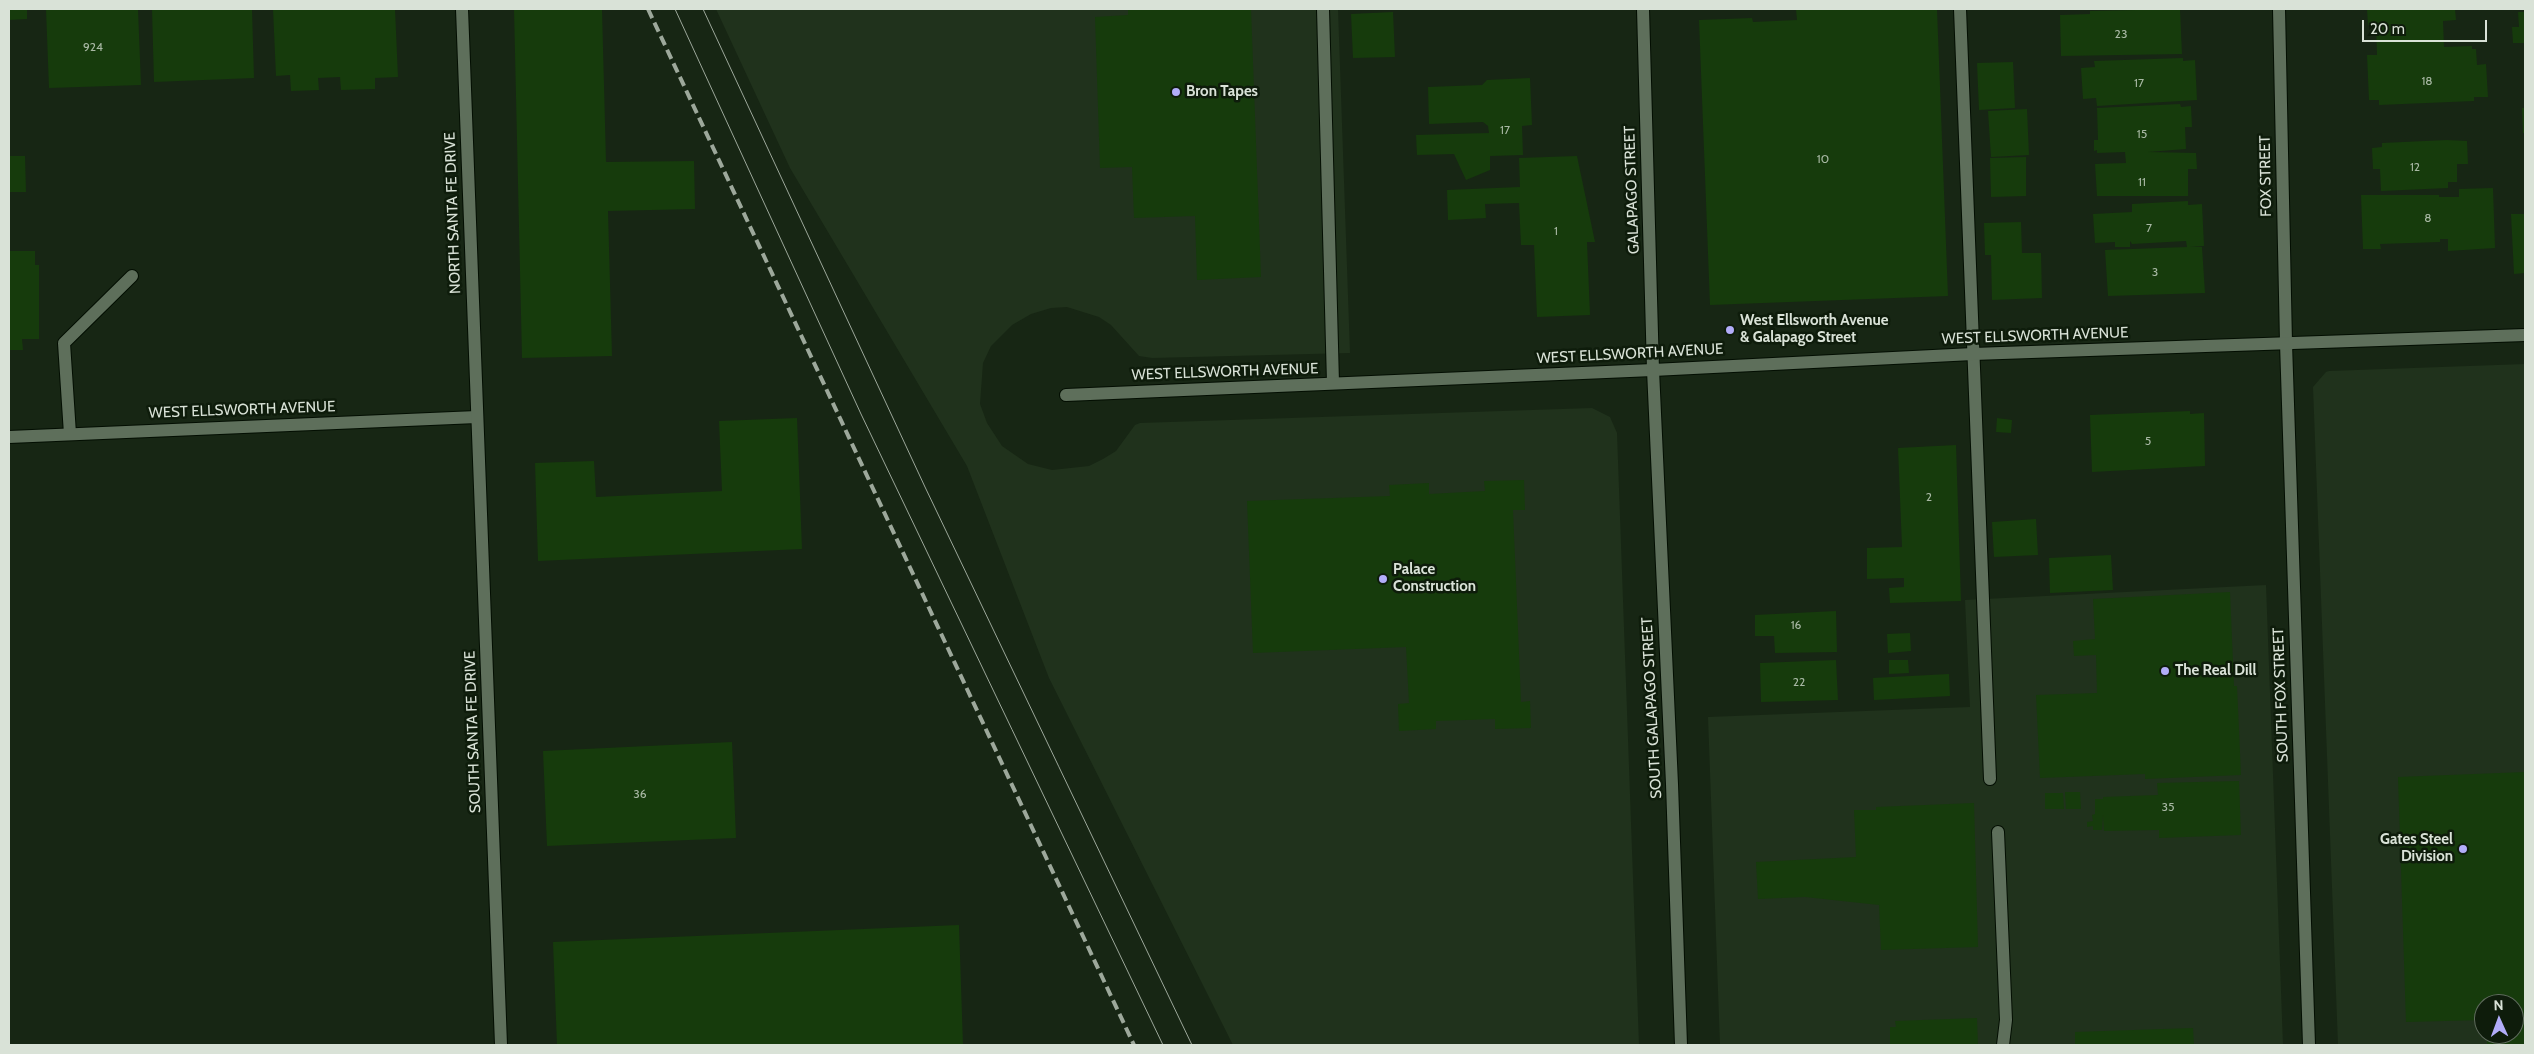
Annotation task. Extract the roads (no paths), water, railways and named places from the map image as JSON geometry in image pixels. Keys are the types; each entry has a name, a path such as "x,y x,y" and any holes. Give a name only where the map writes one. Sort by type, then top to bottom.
{"street":[{"name":"NORTH SANTA FE DRIVE","path":"462,9 477,417"},
{"path":"1323,9 1333,384"},
{"name":"GALAPAGO STREET","path":"1643,9 1653,370"},
{"path":"1960,9 1990,779"},
{"name":"FOX STREET","path":"2279,9 2286,343"},
{"path":"70,434 64,343 132,276"},
{"name":"WEST ELLSWORTH AVENUE","path":"1066,395 1653,370 1973,354 2525,335"},
{"name":"SOUTH FOX STREET","path":"2286,343 2309,1045"},
{"name":"SOUTH GALAPAGO STREET","path":"1653,370 1672,784 1681,1045"},
{"name":"WEST ELLSWORTH AVENUE","path":"9,436 477,417"},
{"name":"SOUTH SANTA FE DRIVE","path":"477,417 501,1045"},
{"path":"1998,832 2006,1020 2003,1045"}],"tram line":[{"path":"675,9 861,414 1163,1045"},
{"path":"703,9 925,487 1192,1045"}],"railway":[{"path":"648,9 1134,1045"}],"place":[{"name":"Bron Tapes","path":"1176,92"},
{"name":"West Ellsworth Avenue & Galapago Street","path":"1730,330"},
{"name":"Palace Construction","path":"1383,579"},
{"name":"The Real Dill","path":"2165,671"},
{"name":"Gates Steel Division","path":"2463,849"}]}
